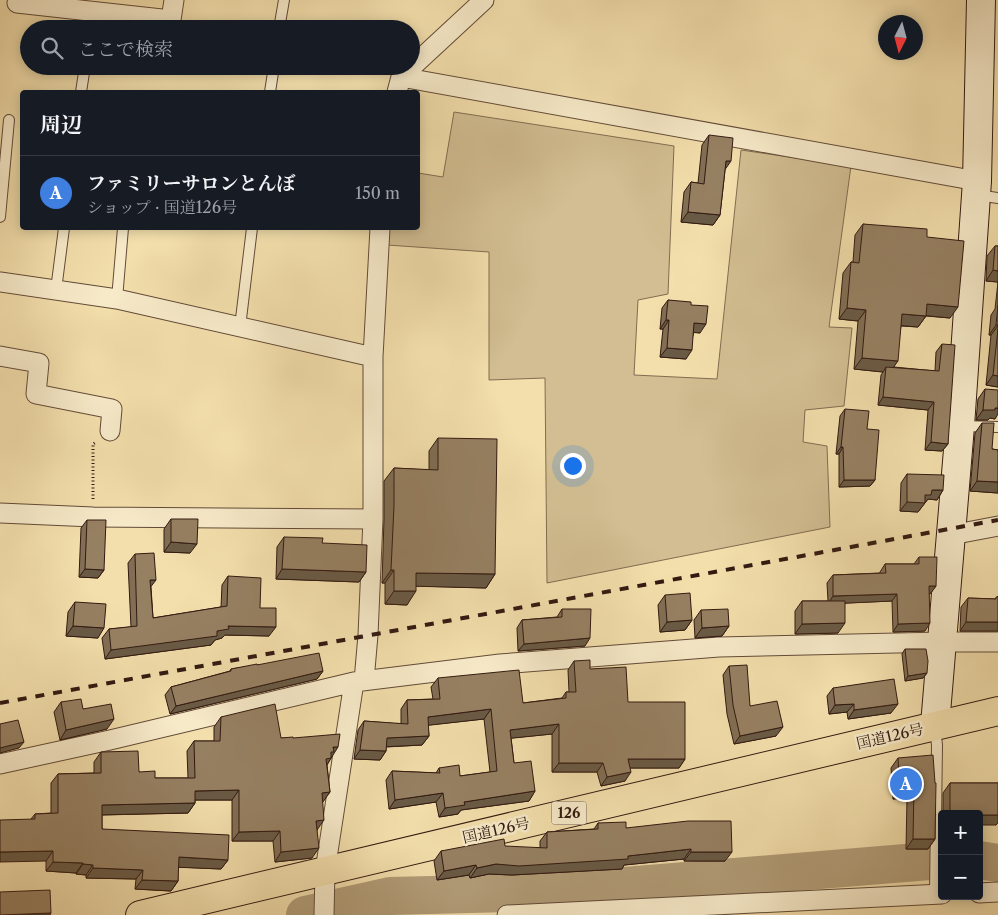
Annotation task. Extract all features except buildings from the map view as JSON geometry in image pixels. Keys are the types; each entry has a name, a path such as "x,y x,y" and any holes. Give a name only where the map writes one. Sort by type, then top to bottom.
{"highway":[{"name":"国道126号","path":"140,915 325,882 935,725 998,711"}],"street":[{"path":"18,0 17,3 91,20 170,20 174,0"},
{"path":"420,65 483,0"},
{"path":"935,725 960,426 984,191 981,0"},
{"path":"400,85 410,75"},
{"path":"400,85 984,191"},
{"path":"324,915 325,882 368,635 373,519 373,357 380,230"},
{"path":"0,282 117,299 373,357"},
{"path":"0,356 39,363 36,394 112,409 110,431"},
{"path":"0,513 93,517 373,519"},
{"path":"951,535 998,526"},
{"path":"0,764 359,682 500,664 718,647 998,642"},
{"path":"983,893 998,892"},
{"path":"507,915 678,911 938,894"}],"lane":[{"path":"281,20 284,0"},
{"path":"81,90 84,75"},
{"path":"270,90 273,75"},
{"path":"0,217 9,120"},
{"path":"56,290 64,230"},
{"path":"117,299 123,230"},
{"path":"240,327 252,230"},
{"path":"960,426 998,427"},
{"path":"935,725 937,745 938,894"}],"path":[{"path":"93,517 93,444 110,431"}],"shaded area":[{"path":"454,112 674,146 668,294 638,300 634,375 717,379 741,150 851,166 829,327 852,328 844,406 805,410 803,442 827,446 830,527 547,583 545,378 489,380 489,252 387,245 389,230 420,230 420,173 443,177"}],"waterway":[{"path":"305,915 390,896 551,892 938,860"},
{"path":"983,861 998,863"}],"railway":[{"path":"0,703 998,520"}],"place":[{"name":"ファミリーサロンとんぼ","path":"906,784"}]}
